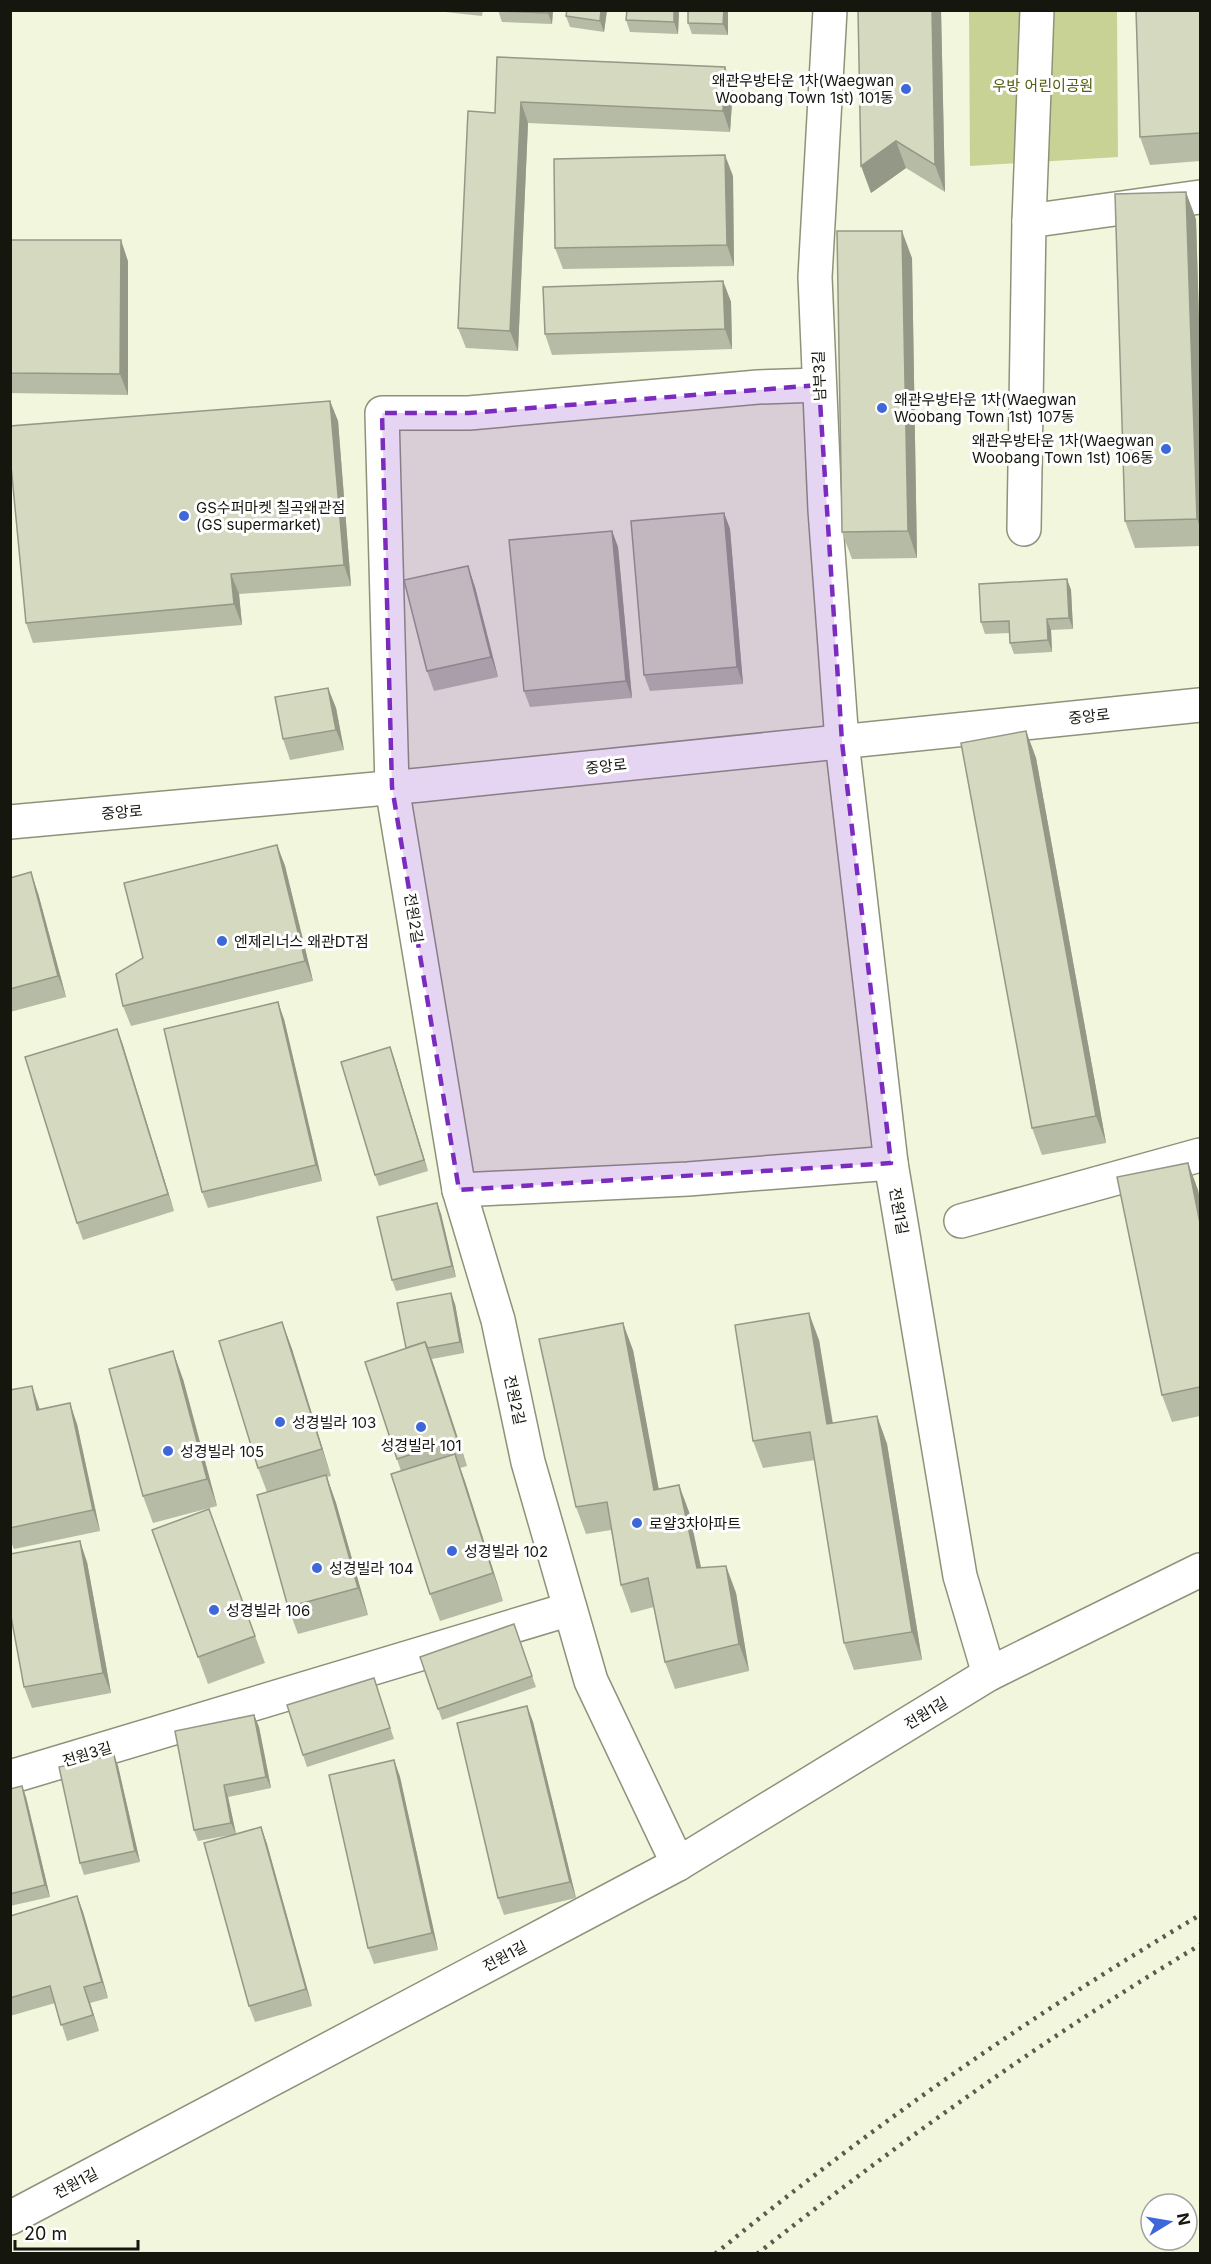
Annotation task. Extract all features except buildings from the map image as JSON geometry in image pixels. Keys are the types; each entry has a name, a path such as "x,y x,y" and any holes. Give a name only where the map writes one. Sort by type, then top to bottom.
{"street":[{"name":"남부3길","path":"830,10 815,277 825,510 842,742"},
{"path":"1024,529 1029,221 1037,10"},
{"path":"1029,221 1200,197"},
{"name":"전원2길","path":"678,1864 591,1682 528,1462 498,1320 459,1190 392,787 382,413 469,413 758,387 819,386"},
{"name":"중앙로","path":"10,822 392,787 1200,705"},
{"name":"전원1길","path":"842,742 891,1163 960,1576 989,1674"},
{"path":"962,1221 1200,1155"},
{"path":"459,1190 688,1179 891,1163"},
{"name":"전원1길","path":"10,2218 678,1864 989,1674 1200,1570"},
{"name":"전원3길","path":"10,1778 570,1609"}],"highlighted area":[{"path":"819,385 842,742 891,1163 459,1190 392,787 382,413 469,413"}],"green space":[{"name":"우방 어린이공원","path":"969,11 1117,11 1118,157 970,166"}],"railway":[{"path":"715,2254 832,2162 951,2075 1074,1993 1200,1915"},
{"path":"757,2254 864,2171 974,2092 1086,2016 1200,1945"}],"place":[{"name":"왜관우방타운 1차(Waegwan Woobang Town 1st) 101동","path":"906,89"},
{"name":"왜관우방타운 1차(Waegwan Woobang Town 1st) 107동","path":"882,408"},
{"name":"왜관우방타운 1차(Waegwan Woobang Town 1st) 106동","path":"1166,449"},
{"name":"GS수퍼마켓 칠곡왜관점 (GS supermarket)","path":"184,516"},
{"name":"엔제리너스 왜관DT점","path":"222,941"},
{"name":"성경빌라 103","path":"280,1422"},
{"name":"성경빌라 101","path":"421,1427"},
{"name":"성경빌라 105","path":"168,1451"},
{"name":"로얄3차아파트","path":"637,1523"},
{"name":"성경빌라 102","path":"452,1551"},
{"name":"성경빌라 104","path":"317,1568"},
{"name":"성경빌라 106","path":"214,1610"}]}
